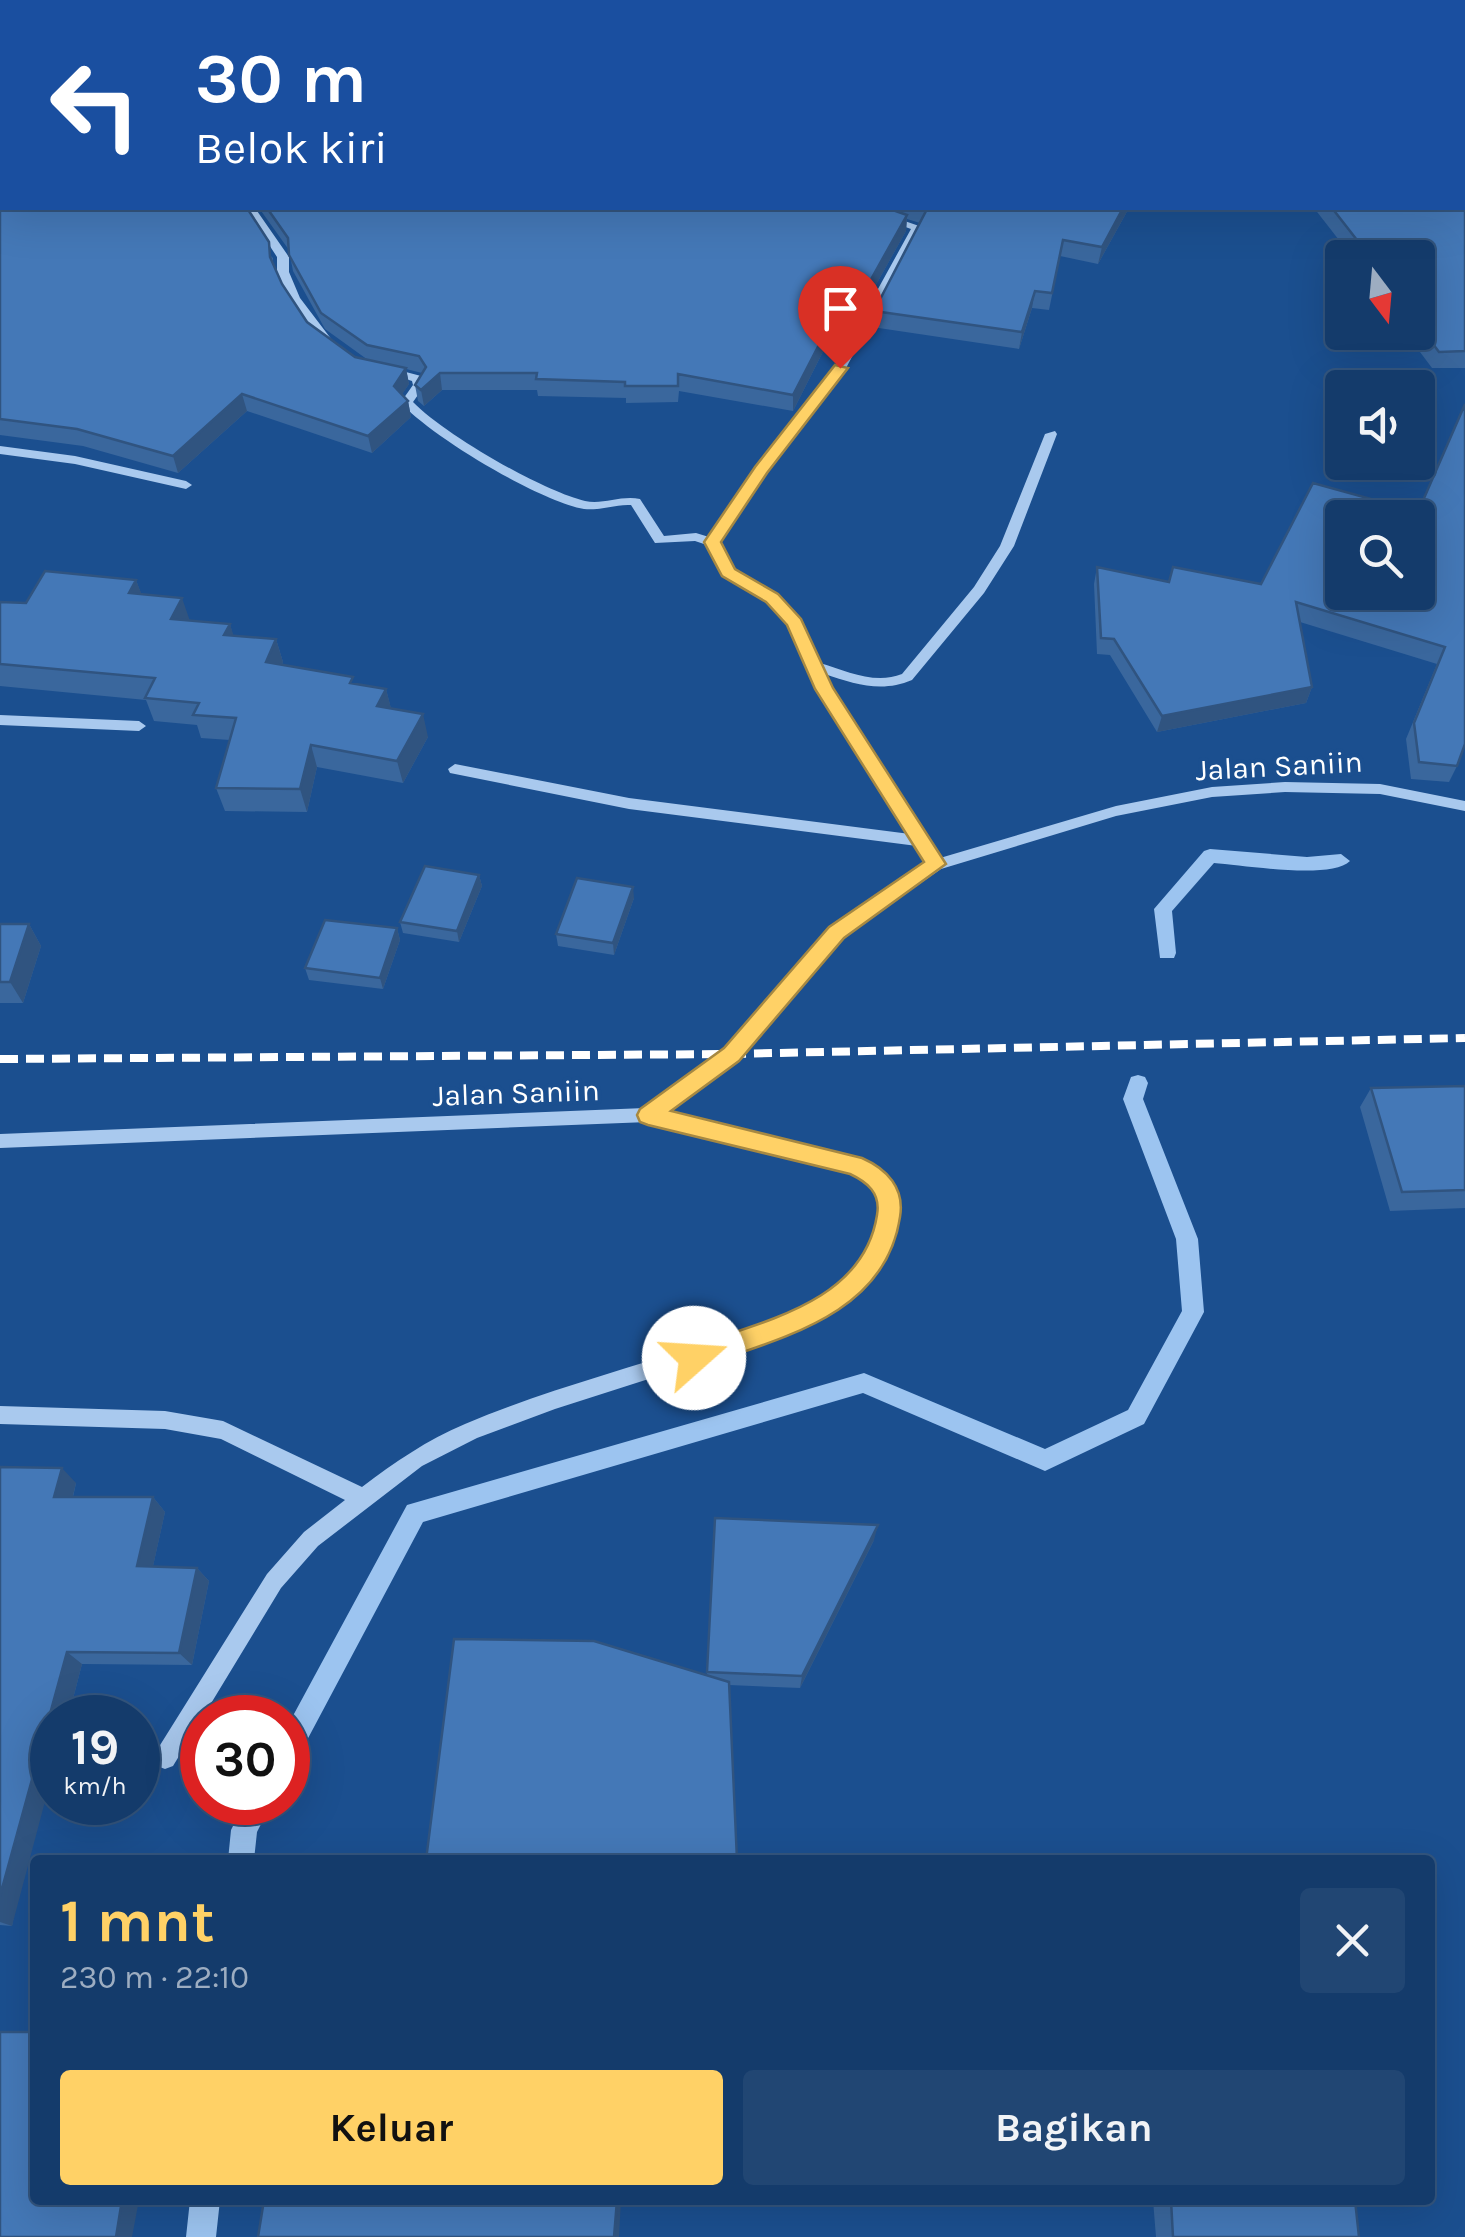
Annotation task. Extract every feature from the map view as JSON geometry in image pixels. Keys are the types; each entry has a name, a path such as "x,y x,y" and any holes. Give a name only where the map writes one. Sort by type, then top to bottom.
{"street":[{"path":"251,210 283,257 283,272 296,299 318,334 337,351"},
{"path":"712,542 761,470 840,368 917,226 865,210"},
{"path":"365,368 417,379 420,385 407,398 409,406 444,433 530,480 583,504 635,502 660,540 696,537 712,542 728,572 784,609 809,649 848,730 894,794 936,864"},
{"path":"814,666 884,684 907,677 980,590 1007,546 1051,434"},
{"path":"0,450 74,460 186,485"},
{"path":"0,720 138,726"},
{"path":"455,769 539,789 684,813 921,841"},
{"name":"Jalan Saniin","path":"0,1141 648,1115 732,1054 837,933 936,864 1116,811 1212,792 1284,787 1380,789 1465,806"},
{"path":"165,1758 274,1581 311,1539 360,1497 415,1458 471,1431 760,1335 822,1310 866,1272 886,1234 890,1207 884,1187 872,1174 854,1165 648,1115"},
{"path":"0,1415 164,1420 223,1430 360,1497"}],"building":[{"path":"0,210 248,210 269,242 270,257 282,284 307,322 355,357 406,368 394,386 408,401 368,436 242,394 173,456 77,429 0,419"},
{"path":"268,210 893,210 907,215 855,308 839,306 793,395 678,374 678,386 625,386 625,382 536,379 537,373 440,373 421,390 415,385 426,367 419,356 367,345 321,313 289,255 288,238"},
{"path":"926,210 1122,210 1102,247 1063,240 1052,293 1035,291 1022,332 874,311"},
{"path":"1334,210 1465,210 1465,351 1439,352 1435,347 1435,240 1357,240"},
{"path":"1465,404 1465,744 1457,766 1419,762 1414,723 1445,647 1296,602 1312,687 1162,716 1114,639 1101,638 1097,567 1169,582 1173,567 1261,584 1313,483 1375,500 1325,500 1325,610 1435,610 1435,500 1423,500"},
{"path":"45,571 136,580 129,593 182,598 171,619 230,624 224,635 276,639 266,662 353,677 350,683 386,689 377,706 423,714 397,761 311,745 300,789 216,788 236,718 193,715 199,703 145,698 155,678 0,664 0,602 26,603"},
{"path":"425,866 479,875 457,931 400,922"},
{"path":"577,878 633,887 613,943 556,934"},
{"path":"325,920 397,928 380,978 305,968"},
{"path":"0,924 29,924 10,982 0,982"},
{"path":"1465,1086 1465,1190 1402,1192 1371,1088"},
{"path":"0,1467 62,1468 54,1497 153,1497 137,1566 197,1568 179,1653 67,1652 55,1695 30,1695 30,1787 0,1896"},
{"path":"715,1518 878,1525 802,1676 707,1672"},
{"path":"454,1639 594,1641 729,1682 737,1855 427,1855"},
{"path":"0,2032 30,2032 30,2205 121,2205 116,2237 0,2237"},
{"path":"263,2205 617,2205 614,2237 258,2237"},
{"path":"1171,2205 1356,2205 1359,2237 1173,2237"}],"waterway":[{"path":"1167,953 1163,909 1210,856 1307,864 1341,861"},
{"path":"310,1709 415,1513 864,1383 1045,1460 1136,1417 1193,1312 1187,1239 1133,1099 1138,1083"},
{"path":"242,1855 247,1825"},
{"path":"201,2237 204,2205"}],"railway":[{"path":"0,1059 731,1054 1465,1038"}],"route":[{"path":"694,1358 822,1310 866,1272 886,1234 890,1207 884,1187 872,1174 854,1165 648,1115 732,1054 837,933 889,893 936,864 824,689 795,623 772,598 728,572 712,542 761,470 840,368"}]}
